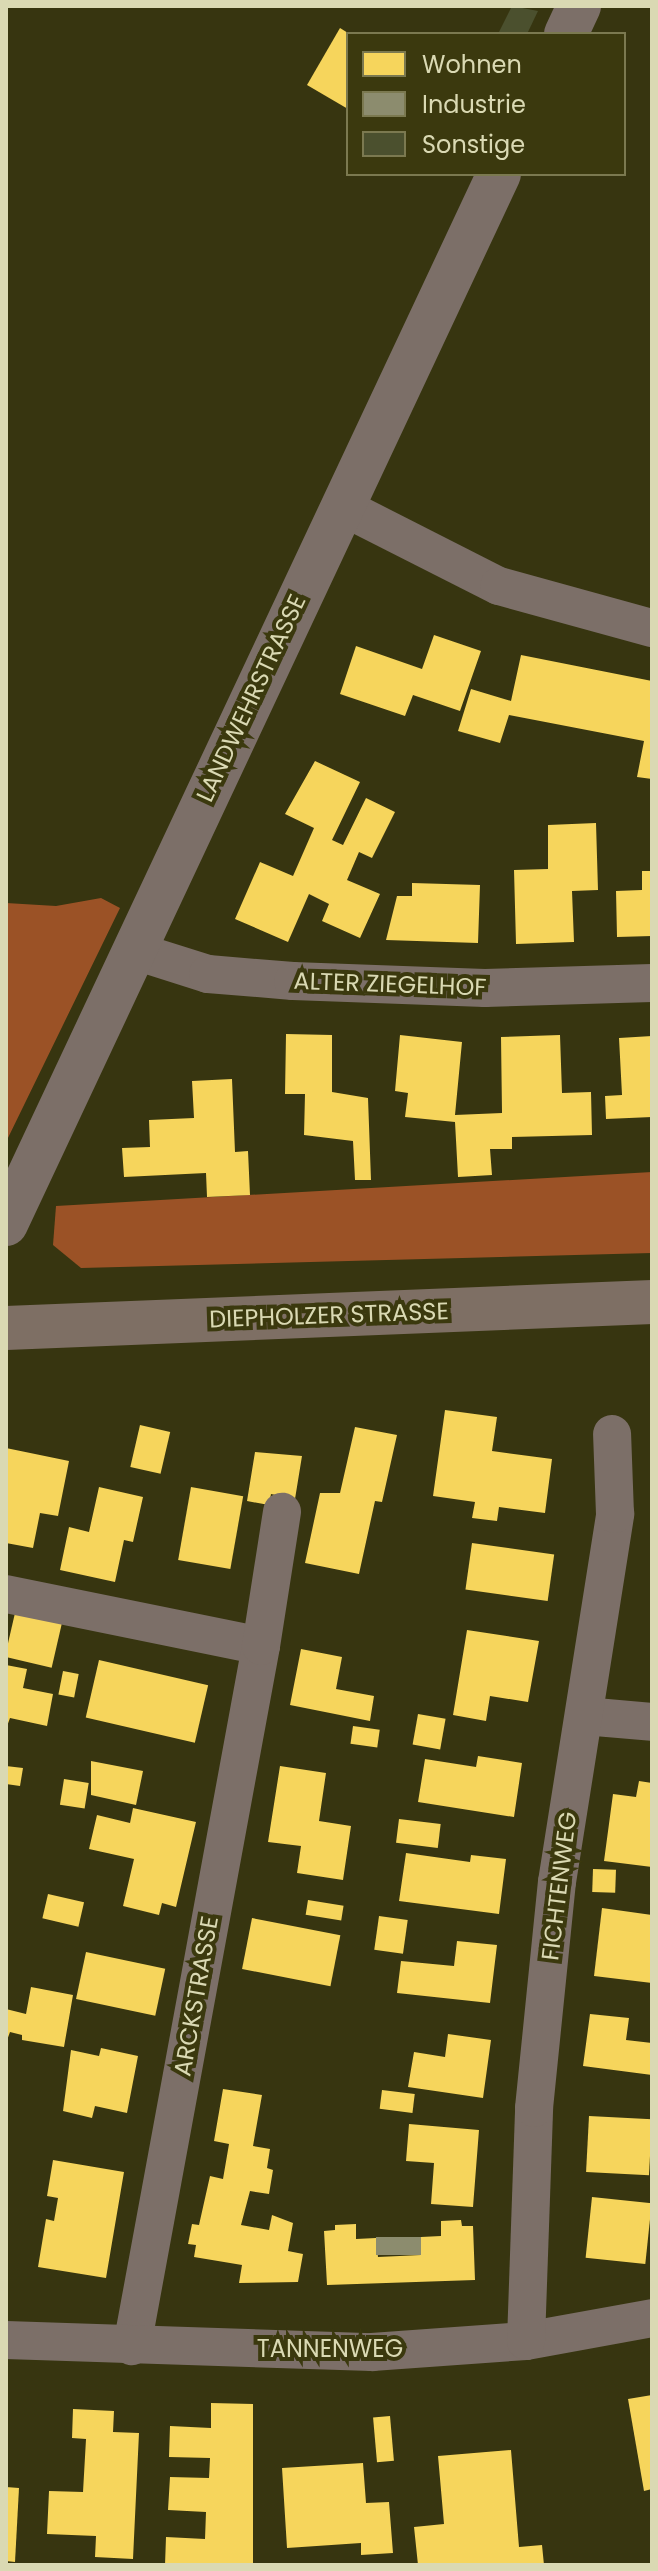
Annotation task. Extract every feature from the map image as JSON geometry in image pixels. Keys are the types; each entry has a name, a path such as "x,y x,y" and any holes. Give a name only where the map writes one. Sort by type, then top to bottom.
{"main road":[{"name":"DIEPHOLZER STRASSE","path":"6,1328 652,1302"}],"street":[{"path":"567,32 579,6"},
{"name":"LANDWEHRSTRASSE","path":"6,1224 498,176"},
{"path":"341,506 499,586 558,606 652,628"},
{"name":"ALTER ZIEGELHOF","path":"132,950 208,974 293,981 485,988 652,983"},
{"name":"FICHTENWEG","path":"526,2341 534,2108 557,1882 615,1514 612,1434"},
{"name":"ARCKSTRASSE","path":"132,2346 261,1646 282,1512"},
{"path":"6,1594 261,1646"},
{"path":"584,1716 652,1722"},
{"name":"TANNENWEG","path":"6,2340 372,2352 526,2341 652,2318"}],"shaded area":[{"path":"101,898 120,908 6,1142 6,903 56,906"},
{"path":"652,1172 652,1253 81,1268 53,1245 56,1206"}],"building: Wohnen":[{"path":"340,28 346,32 346,108 307,85"},
{"path":"434,635 481,651 460,711 413,695 405,716 340,694 356,646 422,669"},
{"path":"521,655 652,681 652,779 637,777 644,741 509,715 500,743 458,731 471,689 511,701"},
{"path":"315,761 360,782 332,840 343,845 366,798 395,812 372,858 359,852 347,880 380,894 360,938 322,921 329,904 309,894 288,942 235,919 260,862 293,876 314,828 285,814"},
{"path":"596,823 598,890 572,891 574,942 516,944 514,870 548,869 548,825"},
{"path":"642,871 652,871 652,936 617,937 616,891 642,890"},
{"path":"412,883 480,885 478,943 386,940 397,896 412,896"},
{"path":"286,1034 332,1035 332,1092 368,1098 371,1180 355,1180 353,1141 304,1135 305,1094 285,1094"},
{"path":"400,1035 462,1042 455,1115 502,1113 501,1037 560,1035 562,1093 591,1092 592,1135 512,1137 512,1149 490,1149 492,1175 458,1177 455,1122 405,1117 408,1093 395,1091"},
{"path":"652,1036 652,1117 606,1119 605,1096 622,1095 619,1038"},
{"path":"232,1079 235,1152 248,1151 250,1195 207,1197 206,1173 124,1177 122,1148 150,1147 149,1120 194,1118 192,1081"},
{"path":"445,1410 497,1417 492,1451 552,1459 545,1513 499,1507 497,1521 472,1518 475,1502 433,1496"},
{"path":"140,1425 170,1432 161,1474 130,1467"},
{"path":"355,1427 397,1435 382,1502 375,1501 359,1574 305,1563 320,1493 340,1493"},
{"path":"6,1448 69,1461 58,1516 40,1513 33,1548 6,1543"},
{"path":"255,1452 302,1456 295,1499 271,1494 269,1505 247,1501"},
{"path":"99,1487 143,1497 133,1542 124,1540 115,1582 60,1570 69,1527 89,1532"},
{"path":"191,1487 243,1496 230,1569 178,1560"},
{"path":"472,1543 554,1555 548,1601 465,1590"},
{"path":"15,1613 62,1624 52,1668 6,1657"},
{"path":"467,1630 539,1641 528,1702 490,1696 486,1721 453,1715"},
{"path":"301,1649 342,1657 336,1689 374,1696 370,1721 290,1705"},
{"path":"99,1660 208,1685 195,1743 86,1717"},
{"path":"6,1665 27,1669 23,1688 53,1694 47,1726 10,1718 6,1729"},
{"path":"63,1671 79,1674 74,1698 58,1695"},
{"path":"418,1714 446,1719 440,1749 413,1745"},
{"path":"353,1726 380,1730 377,1748 350,1744"},
{"path":"478,1756 522,1763 514,1817 418,1802 425,1759 476,1767"},
{"path":"91,1761 143,1771 136,1805 91,1795"},
{"path":"6,1766 23,1768 20,1786 6,1784"},
{"path":"280,1766 326,1773 319,1821 351,1826 343,1880 297,1873 301,1846 268,1842"},
{"path":"64,1779 89,1783 85,1809 60,1805"},
{"path":"639,1781 652,1783 652,1867 604,1861 613,1794 636,1797"},
{"path":"133,1808 196,1822 176,1907 162,1903 159,1915 123,1906 134,1859 89,1849 97,1815 130,1823"},
{"path":"399,1819 441,1824 438,1848 396,1843"},
{"path":"406,1853 470,1862 471,1855 506,1859 499,1914 399,1901"},
{"path":"593,1869 616,1870 615,1893 592,1892"},
{"path":"48,1894 84,1902 78,1927 42,1918"},
{"path":"308,1900 344,1906 341,1920 306,1915"},
{"path":"602,1908 652,1915 652,1983 594,1976"},
{"path":"379,1916 408,1920 403,1954 374,1950"},
{"path":"252,1918 340,1935 330,1986 242,1969"},
{"path":"457,1941 497,1945 490,2003 397,1993 401,1961 454,1966"},
{"path":"86,1952 165,1969 155,2016 76,1999"},
{"path":"31,1987 73,1995 64,2047 22,2040 22,2035 10,2032 6,2043 6,2009 26,2014"},
{"path":"590,2014 629,2018 626,2040 652,2043 652,2075 583,2066"},
{"path":"448,2034 491,2040 483,2098 408,2087 414,2052 445,2057"},
{"path":"101,2048 138,2056 127,2113 95,2106 92,2118 63,2111 71,2050 99,2056"},
{"path":"223,2089 262,2095 253,2146 270,2149 267,2168 273,2170 269,2194 250,2191 241,2225 269,2230 272,2215 293,2223 288,2251 303,2254 298,2282 239,2283 242,2265 194,2257 196,2245 188,2244 192,2224 199,2225 210,2176 223,2179 229,2144 214,2141"},
{"path":"382,2090 415,2094 412,2113 380,2109"},
{"path":"589,2116 652,2119 649,2175 586,2172"},
{"path":"409,2124 479,2130 473,2207 431,2204 434,2163 406,2161"},
{"path":"53,2160 124,2172 106,2278 38,2267 46,2219 54,2221 58,2198 47,2196"},
{"path":"592,2197 652,2203 645,2264 586,2258"},
{"path":"461,2220 462,2226 473,2226 475,2280 327,2285 324,2231 335,2230 335,2225 356,2224 356,2239 376,2238 378,2257 421,2255 421,2237 441,2236 441,2221"},
{"path":"652,2395 652,2489 644,2491 628,2399"},
{"path":"211,2403 253,2404 253,2565 165,2565 166,2537 205,2539 206,2512 168,2510 170,2477 209,2478 210,2458 169,2457 170,2426 211,2428"},
{"path":"73,2409 114,2411 113,2432 139,2433 133,2559 95,2557 96,2536 47,2534 49,2491 83,2492 86,2439 72,2438"},
{"path":"390,2416 394,2461 377,2462 373,2417"},
{"path":"511,2450 519,2547 542,2545 544,2565 418,2565 414,2527 444,2524 438,2456"},
{"path":"363,2463 366,2503 389,2502 393,2553 361,2555 361,2543 287,2548 282,2468"},
{"path":"6,2487 19,2488 15,2562 6,2561"}],"building: Industrie":[{"path":"376,2237 421,2237 421,2255 376,2255"}],"building: Sonstige":[{"path":"512,6 538,11 528,32 499,32"}]}
